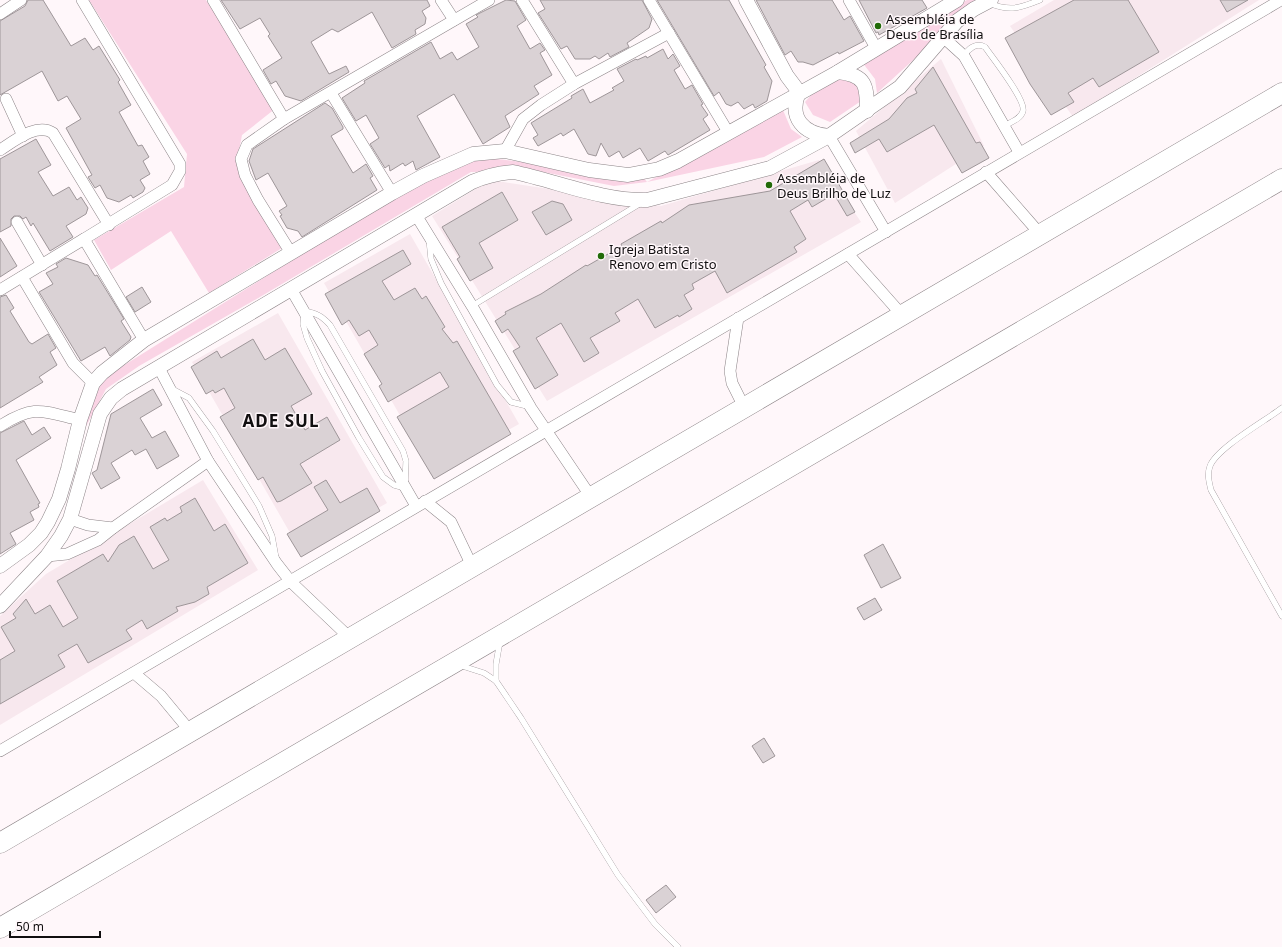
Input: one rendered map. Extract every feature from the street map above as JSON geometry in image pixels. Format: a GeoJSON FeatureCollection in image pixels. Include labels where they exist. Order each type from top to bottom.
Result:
{"type":"FeatureCollection","features":[{"type":"Feature","properties":{"kind":"highway"},"geometry":{"type":"LineString","coordinates":[[0,843],[350,637],[1282,94]]}},
{"type":"Feature","properties":{"kind":"highway"},"geometry":{"type":"LineString","coordinates":[[0,928],[1282,179]]}},
{"type":"Feature","properties":{"kind":"street"},"geometry":{"type":"LineString","coordinates":[[0,14],[21,0]]}},
{"type":"Feature","properties":{"kind":"street"},"geometry":{"type":"LineString","coordinates":[[0,290],[110,225],[172,185],[180,171],[180,164],[82,0]]}},
{"type":"Feature","properties":{"kind":"street"},"geometry":{"type":"LineString","coordinates":[[213,0],[284,119]]}},
{"type":"Feature","properties":{"kind":"street"},"geometry":{"type":"LineString","coordinates":[[441,0],[454,20]]}},
{"type":"Feature","properties":{"kind":"street"},"geometry":{"type":"LineString","coordinates":[[291,254],[258,200],[245,175],[241,159],[247,145],[284,119],[489,0]]}},
{"type":"Feature","properties":{"kind":"street"},"geometry":{"type":"LineString","coordinates":[[522,0],[574,84]]}},
{"type":"Feature","properties":{"kind":"street"},"geometry":{"type":"LineString","coordinates":[[649,0],[728,132]]}},
{"type":"Feature","properties":{"kind":"street"},"geometry":{"type":"LineString","coordinates":[[746,0],[786,76],[799,92]]}},
{"type":"Feature","properties":{"kind":"street"},"geometry":{"type":"LineString","coordinates":[[849,0],[876,48]]}},
{"type":"Feature","properties":{"kind":"street"},"geometry":{"type":"LineString","coordinates":[[0,751],[291,582],[546,430],[1281,0]]}},
{"type":"Feature","properties":{"kind":"street"},"geometry":{"type":"LineString","coordinates":[[0,606],[47,556],[61,536],[70,519],[100,414],[111,398],[159,368],[472,182],[498,173],[513,172],[611,196],[632,200],[647,200],[770,168],[829,136],[900,87],[957,21],[989,1]]}},
{"type":"Feature","properties":{"kind":"street"},"geometry":{"type":"LineString","coordinates":[[0,566],[29,545],[41,533],[48,522],[59,499],[80,420],[92,383],[102,373],[144,340],[392,193],[423,176],[473,154],[505,151],[589,170],[628,175],[659,169],[678,161],[799,92],[838,72],[949,2]]}},
{"type":"Feature","properties":{"kind":"street"},"geometry":{"type":"LineString","coordinates":[[505,151],[523,119],[574,84],[669,33]]}},
{"type":"Feature","properties":{"kind":"street"},"geometry":{"type":"LineString","coordinates":[[943,36],[964,56],[1019,152]]}},
{"type":"Feature","properties":{"kind":"street"},"geometry":{"type":"LineString","coordinates":[[838,72],[855,75],[863,82],[866,89],[867,111]]}},
{"type":"Feature","properties":{"kind":"street"},"geometry":{"type":"LineString","coordinates":[[799,92],[795,111],[799,121],[817,135],[829,136]]}},
{"type":"Feature","properties":{"kind":"street"},"geometry":{"type":"LineString","coordinates":[[331,93],[392,193]]}},
{"type":"Feature","properties":{"kind":"street"},"geometry":{"type":"LineString","coordinates":[[6,99],[23,136]]}},
{"type":"Feature","properties":{"kind":"street"},"geometry":{"type":"LineString","coordinates":[[0,150],[23,136],[40,129],[53,133],[110,225]]}},
{"type":"Feature","properties":{"kind":"street"},"geometry":{"type":"LineString","coordinates":[[829,136],[886,232]]}},
{"type":"Feature","properties":{"kind":"street"},"geometry":{"type":"LineString","coordinates":[[986,172],[1041,235]]}},
{"type":"Feature","properties":{"kind":"street"},"geometry":{"type":"LineString","coordinates":[[416,215],[472,306],[531,408],[591,497]]}},
{"type":"Feature","properties":{"kind":"street"},"geometry":{"type":"LineString","coordinates":[[17,222],[42,265]]}},
{"type":"Feature","properties":{"kind":"street"},"geometry":{"type":"LineString","coordinates":[[84,239],[144,340]]}},
{"type":"Feature","properties":{"kind":"street"},"geometry":{"type":"LineString","coordinates":[[848,254],[902,315]]}},
{"type":"Feature","properties":{"kind":"street"},"geometry":{"type":"LineString","coordinates":[[22,277],[73,364],[92,383]]}},
{"type":"Feature","properties":{"kind":"street"},"geometry":{"type":"LineString","coordinates":[[291,289],[405,488],[421,504],[443,515],[454,527],[472,566]]}},
{"type":"Feature","properties":{"kind":"street"},"geometry":{"type":"LineString","coordinates":[[738,318],[730,371],[732,383],[744,407]]}},
{"type":"Feature","properties":{"kind":"street"},"geometry":{"type":"LineString","coordinates":[[159,368],[171,388],[208,461],[277,564],[291,582],[350,637]]}},
{"type":"Feature","properties":{"kind":"street"},"geometry":{"type":"LineString","coordinates":[[0,426],[21,413],[34,410],[80,420]]}},
{"type":"Feature","properties":{"kind":"street"},"geometry":{"type":"LineString","coordinates":[[47,556],[67,554],[87,547],[208,461]]}},
{"type":"Feature","properties":{"kind":"street"},"geometry":{"type":"LineString","coordinates":[[70,519],[88,525],[113,528]]}},
{"type":"Feature","properties":{"kind":"street"},"geometry":{"type":"LineString","coordinates":[[134,673],[162,696],[190,731]]}},
{"type":"Feature","properties":{"kind":"lane"},"geometry":{"type":"LineString","coordinates":[[989,1],[1010,9],[1020,8],[1040,0]]}},
{"type":"Feature","properties":{"kind":"lane"},"geometry":{"type":"LineString","coordinates":[[964,56],[969,49],[975,46],[982,45],[985,47],[1018,96],[1024,107],[1023,111],[1017,119],[1004,126]]}},
{"type":"Feature","properties":{"kind":"lane"},"geometry":{"type":"LineString","coordinates":[[472,306],[647,200]]}},
{"type":"Feature","properties":{"kind":"lane"},"geometry":{"type":"LineString","coordinates":[[429,234],[429,250],[441,283],[494,380],[511,402],[531,408]]}},
{"type":"Feature","properties":{"kind":"lane"},"geometry":{"type":"LineString","coordinates":[[304,311],[315,313],[323,317],[330,325],[403,451],[406,461],[405,488],[394,485],[383,477],[355,432],[307,338],[303,324],[304,311]]}},
{"type":"Feature","properties":{"kind":"lane"},"geometry":{"type":"LineString","coordinates":[[171,388],[189,398],[202,413],[259,506],[272,536],[277,564]]}},
{"type":"Feature","properties":{"kind":"lane"},"geometry":{"type":"LineString","coordinates":[[1282,408],[1222,451],[1214,459],[1208,471],[1211,490],[1282,616]]}},
{"type":"Feature","properties":{"kind":"lane"},"geometry":{"type":"LineString","coordinates":[[496,681],[496,664],[500,636]]}},
{"type":"Feature","properties":{"kind":"lane"},"geometry":{"type":"LineString","coordinates":[[454,663],[484,673],[496,681],[521,718],[618,875],[654,924],[678,947]]}},
{"type":"Feature","properties":{"kind":"shaded area"},"geometry":{"type":"Polygon","coordinates":[[[89,0],[206,0],[276,108],[242,135],[237,161],[282,248],[209,293],[171,231],[111,270],[94,240],[184,187],[187,154],[89,0]]]}},
{"type":"Feature","properties":{"kind":"shaded area"},"geometry":{"type":"Polygon","coordinates":[[[967,0],[979,0],[877,93],[875,79],[862,62],[967,0]]]}},
{"type":"Feature","properties":{"kind":"shaded area"},"geometry":{"type":"Polygon","coordinates":[[[1054,0],[1259,0],[1073,117],[1010,26],[1054,0]]]}},
{"type":"Feature","properties":{"kind":"shaded area"},"geometry":{"type":"Polygon","coordinates":[[[941,59],[984,146],[895,203],[856,131],[941,59]]]}},
{"type":"Feature","properties":{"kind":"shaded area"},"geometry":{"type":"Polygon","coordinates":[[[842,75],[856,80],[864,99],[830,122],[813,115],[805,102],[821,84],[842,75]]]}},
{"type":"Feature","properties":{"kind":"shaded area"},"geometry":{"type":"Polygon","coordinates":[[[783,110],[791,129],[802,137],[764,157],[647,182],[783,110]]]}},
{"type":"Feature","properties":{"kind":"shaded area"},"geometry":{"type":"Polygon","coordinates":[[[473,156],[643,177],[647,182],[614,186],[538,171],[471,172],[260,297],[139,366],[106,389],[83,432],[102,379],[417,182],[473,156]]]}},
{"type":"Feature","properties":{"kind":"shaded area"},"geometry":{"type":"Polygon","coordinates":[[[819,160],[861,222],[547,401],[432,216],[490,180],[661,206],[819,160]]]}},
{"type":"Feature","properties":{"kind":"shaded area"},"geometry":{"type":"Polygon","coordinates":[[[410,234],[519,424],[433,473],[324,283],[410,234]]]}},
{"type":"Feature","properties":{"kind":"shaded area"},"geometry":{"type":"Polygon","coordinates":[[[278,313],[387,503],[301,552],[192,362],[278,313]]]}},
{"type":"Feature","properties":{"kind":"shaded area"},"geometry":{"type":"Polygon","coordinates":[[[203,480],[258,570],[0,725],[0,616],[46,574],[203,480]]]}},
{"type":"Feature","properties":{"kind":"building"},"geometry":{"type":"Polygon","coordinates":[[[28,0],[43,0],[71,46],[85,38],[93,50],[99,46],[120,80],[118,82],[131,105],[119,112],[138,146],[142,145],[149,157],[143,161],[150,174],[140,180],[145,188],[143,192],[133,198],[131,195],[119,202],[107,198],[100,185],[95,188],[88,177],[92,175],[66,128],[81,119],[67,96],[58,101],[42,71],[0,95],[0,21],[25,6],[28,0]]]}},
{"type":"Feature","properties":{"kind":"building"},"geometry":{"type":"Polygon","coordinates":[[[221,0],[427,0],[430,6],[422,11],[426,18],[425,24],[415,30],[416,34],[392,48],[372,12],[338,32],[332,29],[311,42],[329,74],[346,66],[349,72],[301,101],[285,96],[276,81],[271,84],[263,70],[282,58],[268,36],[270,34],[260,18],[240,29],[221,0]]]}},
{"type":"Feature","properties":{"kind":"building"},"geometry":{"type":"Polygon","coordinates":[[[506,0],[515,1],[526,20],[517,26],[530,49],[540,43],[545,50],[540,53],[552,75],[534,86],[539,94],[505,116],[510,127],[483,144],[454,94],[417,116],[440,157],[416,170],[413,161],[405,166],[403,163],[390,171],[389,165],[385,168],[370,144],[379,138],[366,115],[356,121],[342,98],[365,83],[364,81],[431,42],[440,59],[452,52],[457,60],[479,47],[466,24],[478,17],[476,15],[506,0]]]}},
{"type":"Feature","properties":{"kind":"building"},"geometry":{"type":"Polygon","coordinates":[[[540,0],[642,0],[652,19],[649,28],[627,43],[629,47],[610,57],[608,53],[599,59],[595,56],[590,59],[575,59],[567,46],[561,49],[538,13],[545,9],[540,0]]]}},
{"type":"Feature","properties":{"kind":"building"},"geometry":{"type":"Polygon","coordinates":[[[657,0],[729,0],[766,65],[764,67],[772,81],[767,101],[755,108],[753,104],[744,109],[738,102],[731,106],[726,104],[719,92],[714,96],[657,0]]]}},
{"type":"Feature","properties":{"kind":"building"},"geometry":{"type":"Polygon","coordinates":[[[756,0],[832,0],[844,20],[850,16],[864,41],[813,65],[798,62],[791,51],[785,55],[756,0]]]}},
{"type":"Feature","properties":{"kind":"building"},"geometry":{"type":"Polygon","coordinates":[[[859,0],[922,0],[927,8],[879,35],[878,32],[876,33],[859,0]]]}},
{"type":"Feature","properties":{"kind":"building"},"geometry":{"type":"Polygon","coordinates":[[[1074,0],[1128,0],[1159,52],[1099,87],[1093,78],[1068,93],[1074,102],[1051,115],[1030,84],[1005,38],[1074,0]]]}},
{"type":"Feature","properties":{"kind":"building"},"geometry":{"type":"Polygon","coordinates":[[[1220,0],[1248,0],[1227,12],[1220,0]]]}},
{"type":"Feature","properties":{"kind":"building"},"geometry":{"type":"Polygon","coordinates":[[[663,49],[668,59],[673,54],[680,66],[674,70],[685,89],[692,85],[703,104],[701,105],[708,115],[703,119],[710,130],[668,155],[665,151],[648,161],[640,148],[623,158],[619,151],[609,157],[601,143],[596,156],[588,154],[574,129],[563,136],[561,133],[538,146],[533,138],[538,135],[531,123],[572,98],[571,96],[583,89],[590,103],[614,90],[612,88],[624,81],[617,69],[636,59],[637,60],[646,56],[647,58],[663,49]]]}},
{"type":"Feature","properties":{"kind":"building"},"geometry":{"type":"Polygon","coordinates":[[[933,67],[976,143],[980,142],[989,158],[962,173],[934,125],[887,152],[879,139],[855,153],[850,143],[889,119],[907,98],[917,93],[915,89],[933,67]]]}},
{"type":"Feature","properties":{"kind":"building"},"geometry":{"type":"Polygon","coordinates":[[[325,103],[332,108],[343,127],[343,129],[331,136],[353,173],[366,164],[373,176],[370,178],[377,190],[302,237],[298,231],[287,228],[280,216],[282,215],[279,211],[287,206],[268,173],[256,180],[249,161],[253,149],[325,103]]]}},
{"type":"Feature","properties":{"kind":"building"},"geometry":{"type":"Polygon","coordinates":[[[36,139],[51,165],[38,172],[53,196],[69,187],[77,200],[81,197],[88,208],[86,214],[66,226],[73,237],[50,251],[33,223],[31,226],[26,217],[23,219],[20,216],[14,216],[11,219],[11,226],[0,232],[0,159],[36,139]]]}},
{"type":"Feature","properties":{"kind":"building"},"geometry":{"type":"Polygon","coordinates":[[[824,159],[855,212],[847,216],[834,194],[812,207],[808,200],[790,211],[806,239],[794,247],[797,252],[727,293],[715,271],[692,284],[694,289],[684,295],[692,309],[655,328],[638,299],[615,313],[620,321],[590,338],[599,353],[584,362],[561,323],[536,338],[558,375],[535,389],[513,351],[520,347],[508,329],[502,333],[495,321],[506,314],[505,312],[541,294],[586,265],[587,266],[622,246],[621,244],[661,221],[662,223],[689,205],[770,191],[824,159]]]}},
{"type":"Feature","properties":{"kind":"building"},"geometry":{"type":"Polygon","coordinates":[[[502,192],[518,220],[479,243],[493,268],[470,281],[457,259],[460,257],[442,227],[502,192]]]}},
{"type":"Feature","properties":{"kind":"building"},"geometry":{"type":"Polygon","coordinates":[[[552,201],[563,204],[572,220],[546,235],[532,212],[552,201]]]}},
{"type":"Feature","properties":{"kind":"building"},"geometry":{"type":"Polygon","coordinates":[[[0,238],[17,266],[0,277],[0,238]]]}},
{"type":"Feature","properties":{"kind":"building"},"geometry":{"type":"Polygon","coordinates":[[[403,250],[411,264],[382,281],[394,300],[415,288],[422,299],[426,296],[445,327],[442,329],[453,343],[457,341],[511,434],[434,479],[397,417],[449,387],[440,372],[388,402],[379,386],[382,384],[364,354],[378,345],[369,330],[359,336],[349,320],[342,325],[325,294],[403,250]]]}},
{"type":"Feature","properties":{"kind":"building"},"geometry":{"type":"Polygon","coordinates":[[[66,258],[88,265],[95,276],[97,275],[124,319],[121,321],[131,337],[130,340],[110,356],[105,347],[81,361],[39,292],[53,284],[46,273],[58,267],[56,264],[66,258]]]}},
{"type":"Feature","properties":{"kind":"building"},"geometry":{"type":"Polygon","coordinates":[[[142,287],[151,302],[135,312],[126,297],[142,287]]]}},
{"type":"Feature","properties":{"kind":"building"},"geometry":{"type":"Polygon","coordinates":[[[6,295],[14,308],[10,311],[29,342],[32,344],[48,334],[56,348],[50,352],[57,365],[39,377],[43,382],[0,408],[0,297],[6,295]]]}},
{"type":"Feature","properties":{"kind":"building"},"geometry":{"type":"Polygon","coordinates":[[[253,339],[265,360],[285,348],[312,394],[291,406],[305,430],[327,417],[340,440],[300,464],[312,483],[277,502],[263,477],[258,480],[220,417],[235,408],[224,388],[215,393],[213,390],[206,394],[191,367],[217,351],[221,358],[253,339]]]}},
{"type":"Feature","properties":{"kind":"building"},"geometry":{"type":"Polygon","coordinates":[[[153,389],[162,405],[140,418],[152,438],[165,431],[179,456],[157,469],[146,449],[135,455],[132,450],[111,463],[120,478],[101,489],[92,473],[97,470],[111,414],[153,389]]]}},
{"type":"Feature","properties":{"kind":"building"},"geometry":{"type":"Polygon","coordinates":[[[24,421],[32,435],[44,427],[51,438],[16,460],[40,503],[38,504],[39,507],[30,512],[34,520],[10,533],[16,544],[0,554],[0,433],[24,421]]]}},
{"type":"Feature","properties":{"kind":"building"},"geometry":{"type":"Polygon","coordinates":[[[326,480],[340,503],[367,488],[380,511],[301,557],[287,534],[328,510],[314,487],[326,480]]]}},
{"type":"Feature","properties":{"kind":"building"},"geometry":{"type":"Polygon","coordinates":[[[195,498],[214,531],[225,524],[248,563],[207,587],[209,594],[195,602],[176,607],[178,611],[147,629],[142,620],[126,630],[132,639],[88,663],[77,644],[58,655],[65,667],[0,704],[0,660],[15,651],[1,627],[16,618],[13,614],[26,599],[35,614],[50,605],[63,627],[78,618],[57,581],[103,554],[108,562],[119,545],[134,536],[153,569],[169,560],[150,527],[165,518],[167,521],[182,512],[180,507],[195,498]]]}},
{"type":"Feature","properties":{"kind":"building"},"geometry":{"type":"Polygon","coordinates":[[[883,544],[901,578],[881,588],[864,555],[883,544]]]}},
{"type":"Feature","properties":{"kind":"building"},"geometry":{"type":"Polygon","coordinates":[[[875,598],[882,610],[864,620],[857,608],[875,598]]]}},
{"type":"Feature","properties":{"kind":"building"},"geometry":{"type":"Polygon","coordinates":[[[764,738],[775,756],[763,763],[752,746],[764,738]]]}},
{"type":"Feature","properties":{"kind":"building"},"geometry":{"type":"Polygon","coordinates":[[[666,885],[676,897],[656,913],[646,900],[666,885]]]}},
{"type":"Feature","properties":{"kind":"place","name":"Assembléia de Deus de Brasília"},"geometry":{"type":"Point","coordinates":[878,26]}},
{"type":"Feature","properties":{"kind":"place","name":"Assembléia de Deus Brilho de Luz"},"geometry":{"type":"Point","coordinates":[769,185]}},
{"type":"Feature","properties":{"kind":"place","name":"Igreja Batista Renovo em Cristo"},"geometry":{"type":"Point","coordinates":[601,256]}},
{"type":"Feature","properties":{"kind":"district","name":"ADE SUL"},"geometry":{"type":"Point","coordinates":[281,421]}}]}
